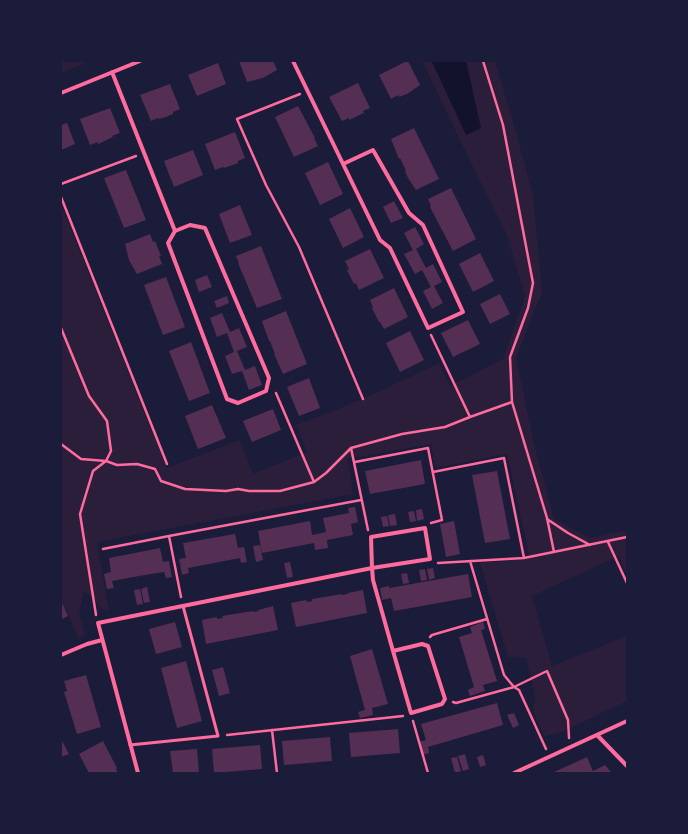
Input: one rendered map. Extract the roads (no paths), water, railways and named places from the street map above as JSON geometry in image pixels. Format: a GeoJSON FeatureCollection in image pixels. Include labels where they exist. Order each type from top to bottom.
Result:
{"type":"FeatureCollection","features":[{"type":"Feature","properties":{"kind":"street"},"geometry":{"type":"LineString","coordinates":[[61,93],[140,61]]}},
{"type":"Feature","properties":{"kind":"street"},"geometry":{"type":"LineString","coordinates":[[293,61],[308,91],[343,164],[380,240],[390,248],[428,328],[463,312],[423,225],[409,213],[373,150],[343,164]]}},
{"type":"Feature","properties":{"kind":"street"},"geometry":{"type":"LineString","coordinates":[[112,72],[175,231]]}},
{"type":"Feature","properties":{"kind":"street"},"geometry":{"type":"LineString","coordinates":[[190,225],[204,228],[269,378],[266,391],[238,403],[228,399],[168,243],[175,231],[190,225]]}},
{"type":"Feature","properties":{"kind":"street"},"geometry":{"type":"LineString","coordinates":[[138,773],[98,623],[372,568],[430,559],[425,528],[371,538],[372,568],[372,580],[411,713],[442,704],[445,699],[428,646],[422,644],[393,651]]}},
{"type":"Feature","properties":{"kind":"street"},"geometry":{"type":"LineString","coordinates":[[61,656],[87,644],[102,640]]}},
{"type":"Feature","properties":{"kind":"street"},"geometry":{"type":"LineString","coordinates":[[514,773],[627,721]]}},
{"type":"Feature","properties":{"kind":"street"},"geometry":{"type":"LineString","coordinates":[[597,735],[627,766]]}},
{"type":"Feature","properties":{"kind":"lane"},"geometry":{"type":"LineString","coordinates":[[130,745],[218,736],[183,606]]}}]}
